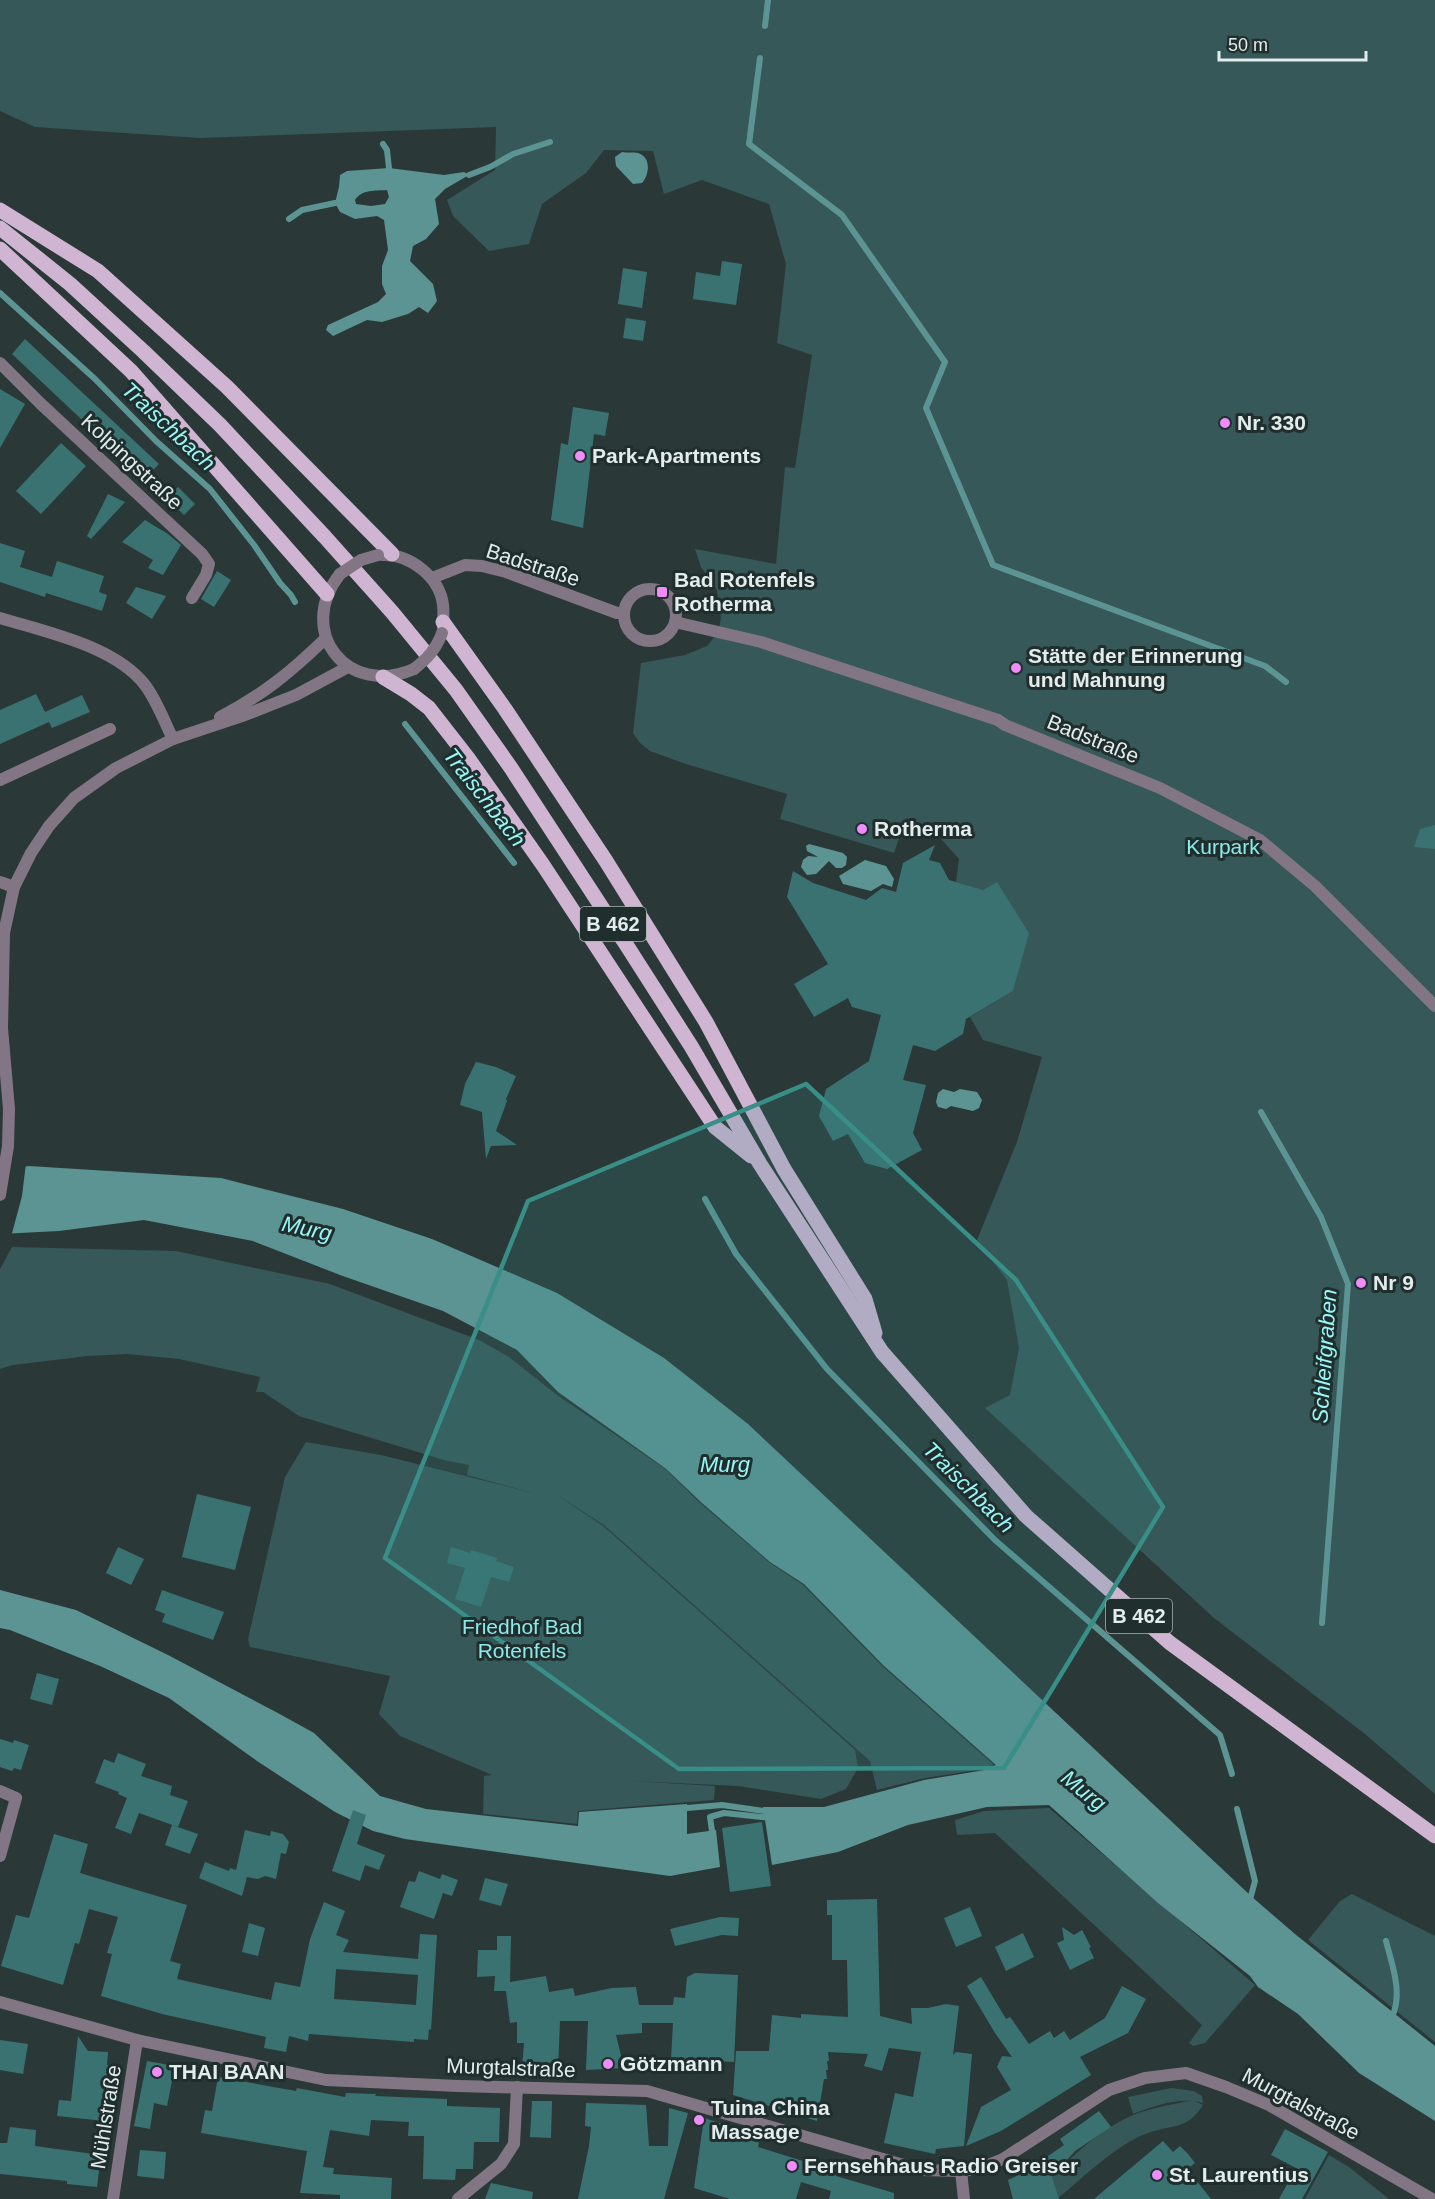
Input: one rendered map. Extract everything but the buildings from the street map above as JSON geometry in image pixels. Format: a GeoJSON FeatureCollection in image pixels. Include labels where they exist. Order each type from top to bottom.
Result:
{"type":"FeatureCollection","features":[{"type":"Feature","properties":{"kind":"main road"},"geometry":{"type":"LineString","coordinates":[[0,210],[98,272],[226,387],[385,555]]}},
{"type":"Feature","properties":{"kind":"main road","name":"B 462"},"geometry":{"type":"LineString","coordinates":[[0,228],[70,284],[220,425],[325,537],[435,664],[511,768],[574,862],[691,1046],[760,1164],[882,1352],[1026,1516],[1161,1635],[1435,1836]]}},
{"type":"Feature","properties":{"kind":"main road"},"geometry":{"type":"LineString","coordinates":[[0,249],[131,371],[327,594]]}},
{"type":"Feature","properties":{"kind":"main road"},"geometry":{"type":"LineString","coordinates":[[443,627],[505,709],[606,861],[706,1022],[784,1169],[865,1299],[882,1352]]}},
{"type":"Feature","properties":{"kind":"main road"},"geometry":{"type":"LineString","coordinates":[[383,677],[429,708],[468,758],[543,865],[678,1073],[716,1127],[760,1164]]}},
{"type":"Feature","properties":{"kind":"street","name":"Kolpingstraße"},"geometry":{"type":"LineString","coordinates":[[0,363],[202,554],[209,564],[206,575],[192,598]]}},
{"type":"Feature","properties":{"kind":"street"},"geometry":{"type":"LineString","coordinates":[[385,555],[411,562],[432,578],[441,597],[443,627],[432,653],[414,669],[399,675],[383,677],[365,675],[338,658],[327,638],[323,621],[327,594],[340,573],[361,560],[385,555]]}},
{"type":"Feature","properties":{"kind":"street","name":"Badstraße"},"geometry":{"type":"LineString","coordinates":[[432,578],[465,565],[482,566],[506,572],[617,613],[623,613]]}},
{"type":"Feature","properties":{"kind":"street"},"geometry":{"type":"LineString","coordinates":[[653,589],[669,597],[676,614],[675,622],[671,630],[659,640],[643,640],[630,633],[623,613],[630,598],[636,593],[653,589]]}},
{"type":"Feature","properties":{"kind":"street"},"geometry":{"type":"LineString","coordinates":[[0,618],[100,650],[125,664],[145,686],[173,739]]}},
{"type":"Feature","properties":{"kind":"street","name":"Badstraße"},"geometry":{"type":"LineString","coordinates":[[675,622],[761,642],[998,720],[1005,725],[1160,788],[1260,840],[1315,886],[1435,1006]]}},
{"type":"Feature","properties":{"kind":"street"},"geometry":{"type":"LineString","coordinates":[[0,1195],[8,1146],[9,1108],[2,1028],[3,943],[14,887],[31,853],[49,826],[75,798],[116,768],[240,707],[284,677],[327,638]]}},
{"type":"Feature","properties":{"kind":"street"},"geometry":{"type":"LineString","coordinates":[[193,731],[245,716],[296,695],[348,666]]}},
{"type":"Feature","properties":{"kind":"street"},"geometry":{"type":"LineString","coordinates":[[0,780],[110,729]]}},
{"type":"Feature","properties":{"kind":"street"},"geometry":{"type":"LineString","coordinates":[[0,882],[14,887]]}},
{"type":"Feature","properties":{"kind":"street"},"geometry":{"type":"LineString","coordinates":[[0,1791],[16,1798],[0,1856]]}},
{"type":"Feature","properties":{"kind":"street","name":"Murgtalstraße"},"geometry":{"type":"LineString","coordinates":[[0,2002],[137,2040],[326,2080],[647,2091],[921,2170],[978,2169],[1003,2159],[1109,2090],[1144,2078],[1186,2073],[1269,2105],[1432,2199]]}},
{"type":"Feature","properties":{"kind":"street","name":"Mühlstraße"},"geometry":{"type":"LineString","coordinates":[[113,2199],[137,2040]]}},
{"type":"Feature","properties":{"kind":"street"},"geometry":{"type":"LineString","coordinates":[[458,2199],[501,2164],[514,2144],[517,2087]]}},
{"type":"Feature","properties":{"kind":"street"},"geometry":{"type":"LineString","coordinates":[[961,2171],[964,2199]]}},
{"type":"Feature","properties":{"kind":"highlighted area"},"geometry":{"type":"Polygon","coordinates":[[[806,1084],[1016,1280],[1163,1507],[1004,1768],[679,1769],[385,1558],[528,1201],[806,1084]]]}},
{"type":"Feature","properties":{"kind":"green space","name":"Kurpark"},"geometry":{"type":"Polygon","coordinates":[[[0,0],[1435,0],[1435,1794],[1365,1734],[1214,1618],[985,1408],[1010,1395],[1019,1348],[1007,1280],[977,1240],[1017,1142],[1042,1057],[983,1040],[970,1017],[1013,991],[1028,933],[996,883],[978,893],[975,888],[956,882],[959,859],[933,830],[906,818],[894,853],[780,819],[787,794],[650,751],[633,733],[641,663],[685,655],[707,646],[718,633],[721,618],[717,590],[701,567],[695,549],[776,564],[785,467],[795,468],[812,355],[777,343],[786,264],[769,204],[702,180],[664,194],[653,151],[604,150],[586,173],[542,204],[529,244],[489,251],[453,216],[447,200],[495,170],[496,127],[200,138],[35,127],[0,111],[0,0]]]}},
{"type":"Feature","properties":{"kind":"green space","name":"Friedhof Bad Rotenfels"},"geometry":{"type":"Polygon","coordinates":[[[12,1247],[176,1251],[330,1284],[479,1340],[509,1357],[557,1395],[664,1468],[700,1503],[770,1563],[803,1585],[882,1666],[994,1765],[984,1769],[925,1778],[877,1790],[870,1761],[604,1525],[554,1493],[603,1526],[855,1750],[858,1768],[846,1789],[821,1799],[738,1786],[632,1781],[715,1786],[714,1800],[578,1811],[577,1824],[483,1814],[484,1776],[492,1775],[400,1736],[379,1714],[390,1676],[250,1647],[248,1639],[285,1477],[306,1442],[381,1455],[537,1494],[467,1475],[469,1465],[444,1460],[299,1416],[263,1392],[256,1392],[260,1377],[179,1359],[127,1354],[88,1356],[13,1365],[0,1369],[0,1269],[12,1247]]]}},
{"type":"Feature","properties":{"kind":"green space"},"geometry":{"type":"Polygon","coordinates":[[[1049,1808],[1255,1985],[1205,2043],[1193,2046],[1189,2043],[1202,2025],[995,1833],[957,1835],[955,1820],[984,1811],[1049,1808]]]}},
{"type":"Feature","properties":{"kind":"green space"},"geometry":{"type":"Polygon","coordinates":[[[1352,1894],[1435,1936],[1435,2042],[1308,1940],[1340,1901],[1352,1894]]]}},
{"type":"Feature","properties":{"kind":"green space"},"geometry":{"type":"Polygon","coordinates":[[[1171,2088],[1194,2091],[1202,2096],[1203,2103],[1177,2101],[1133,2114],[1128,2097],[1171,2088]]]}},
{"type":"Feature","properties":{"kind":"green space"},"geometry":{"type":"Polygon","coordinates":[[[1193,2100],[1203,2105],[1191,2119],[1136,2138],[1101,2162],[1058,2198],[1052,2177],[1081,2149],[1103,2132],[1138,2113],[1193,2100]]]}},
{"type":"Feature","properties":{"kind":"green space"},"geometry":{"type":"Polygon","coordinates":[[[1329,2155],[1349,2167],[1389,2199],[1305,2199],[1329,2155]]]}},
{"type":"Feature","properties":{"kind":"water"},"geometry":{"type":"Polygon","coordinates":[[[622,152],[638,153],[646,158],[648,171],[642,183],[633,184],[616,166],[615,157],[622,152]]]}},
{"type":"Feature","properties":{"kind":"water"},"geometry":{"type":"Polygon","coordinates":[[[389,168],[444,175],[464,172],[469,175],[445,189],[435,199],[439,224],[426,239],[413,246],[410,261],[433,284],[437,301],[428,313],[419,307],[408,314],[382,322],[367,320],[333,336],[326,330],[328,325],[378,302],[386,294],[382,284],[382,266],[388,250],[384,220],[377,216],[355,219],[340,212],[335,203],[340,175],[347,171],[389,168]],[[387,190],[373,191],[361,194],[355,200],[356,204],[371,206],[385,204],[389,197],[387,190]]]}},
{"type":"Feature","properties":{"kind":"water"},"geometry":{"type":"Polygon","coordinates":[[[809,844],[843,853],[847,857],[846,865],[836,868],[829,861],[816,874],[807,875],[801,867],[803,860],[808,856],[818,857],[807,851],[806,846],[809,844]]]}},
{"type":"Feature","properties":{"kind":"water"},"geometry":{"type":"Polygon","coordinates":[[[865,860],[886,866],[894,879],[892,887],[883,884],[871,891],[843,884],[839,876],[865,860]]]}},
{"type":"Feature","properties":{"kind":"water"},"geometry":{"type":"Polygon","coordinates":[[[943,1089],[954,1092],[960,1089],[977,1092],[982,1100],[979,1108],[973,1111],[951,1106],[946,1109],[938,1107],[936,1102],[938,1093],[943,1089]]]}},
{"type":"Feature","properties":{"kind":"water","name":"Murg"},"geometry":{"type":"Polygon","coordinates":[[[29,1166],[221,1178],[343,1209],[432,1239],[557,1293],[664,1358],[748,1424],[1251,1896],[1435,2046],[1435,2121],[1359,2073],[1298,2014],[1258,1987],[1250,1976],[1158,1903],[1049,1805],[987,1807],[908,1825],[838,1852],[772,1865],[763,1807],[824,1807],[924,1780],[985,1770],[996,1765],[883,1665],[804,1584],[770,1562],[665,1468],[558,1392],[517,1350],[443,1311],[340,1275],[253,1241],[144,1220],[59,1231],[0,1234],[0,1169],[29,1166]]]}},
{"type":"Feature","properties":{"kind":"water"},"geometry":{"type":"Polygon","coordinates":[[[0,1590],[76,1610],[276,1712],[314,1733],[380,1796],[426,1809],[578,1826],[579,1812],[687,1804],[687,1834],[716,1830],[720,1867],[670,1876],[405,1839],[373,1831],[335,1812],[257,1761],[169,1698],[100,1666],[0,1628],[0,1590]]]}},
{"type":"Feature","properties":{"kind":"pier"},"geometry":{"type":"Polygon","coordinates":[[[26,1163],[22,1196],[11,1237],[0,1237],[0,1166],[26,1163]]]}},
{"type":"Feature","properties":{"kind":"waterway"},"geometry":{"type":"LineString","coordinates":[[765,26],[768,0]]}},
{"type":"Feature","properties":{"kind":"waterway"},"geometry":{"type":"LineString","coordinates":[[760,58],[749,144],[842,215],[945,362],[926,408],[993,565],[1265,666],[1286,682]]}},
{"type":"Feature","properties":{"kind":"waterway"},"geometry":{"type":"LineString","coordinates":[[469,175],[490,167],[513,154],[550,142]]}},
{"type":"Feature","properties":{"kind":"waterway"},"geometry":{"type":"LineString","coordinates":[[383,144],[387,150],[389,168]]}},
{"type":"Feature","properties":{"kind":"waterway"},"geometry":{"type":"LineString","coordinates":[[289,219],[302,210],[335,203]]}},
{"type":"Feature","properties":{"kind":"waterway","name":"Traischbach"},"geometry":{"type":"LineString","coordinates":[[0,293],[95,379],[156,441],[210,489],[295,602]]}},
{"type":"Feature","properties":{"kind":"waterway","name":"Traischbach"},"geometry":{"type":"LineString","coordinates":[[405,724],[514,863]]}},
{"type":"Feature","properties":{"kind":"waterway","name":"Schleifgraben"},"geometry":{"type":"LineString","coordinates":[[1261,1112],[1321,1217],[1348,1284],[1322,1623]]}},
{"type":"Feature","properties":{"kind":"waterway","name":"Traischbach"},"geometry":{"type":"LineString","coordinates":[[705,1199],[736,1254],[827,1369],[995,1540],[1220,1735],[1232,1774]]}},
{"type":"Feature","properties":{"kind":"waterway"},"geometry":{"type":"LineString","coordinates":[[687,1808],[722,1805],[771,1812]]}},
{"type":"Feature","properties":{"kind":"waterway","name":"Traischbach"},"geometry":{"type":"LineString","coordinates":[[1237,1809],[1255,1881],[1248,1901]]}},
{"type":"Feature","properties":{"kind":"waterway"},"geometry":{"type":"LineString","coordinates":[[713,1838],[710,1817],[724,1813],[772,1818]]}},
{"type":"Feature","properties":{"kind":"waterway"},"geometry":{"type":"LineString","coordinates":[[1386,1941],[1397,1990],[1395,2010],[1391,2019]]}},
{"type":"Feature","properties":{"kind":"place","name":"Nr. 330"},"geometry":{"type":"Point","coordinates":[1225,423]}},
{"type":"Feature","properties":{"kind":"place","name":"Park-Apartments"},"geometry":{"type":"Point","coordinates":[580,456]}},
{"type":"Feature","properties":{"kind":"place","name":"Bad Rotenfels Rotherma"},"geometry":{"type":"Point","coordinates":[662,592]}},
{"type":"Feature","properties":{"kind":"place","name":"Stätte der Erinnerung und Mahnung"},"geometry":{"type":"Point","coordinates":[1016,668]}},
{"type":"Feature","properties":{"kind":"place","name":"Rotherma"},"geometry":{"type":"Point","coordinates":[862,829]}},
{"type":"Feature","properties":{"kind":"place","name":"Nr 9"},"geometry":{"type":"Point","coordinates":[1361,1283]}},
{"type":"Feature","properties":{"kind":"place","name":"Götzmann"},"geometry":{"type":"Point","coordinates":[608,2064]}},
{"type":"Feature","properties":{"kind":"place","name":"THAI BAAN"},"geometry":{"type":"Point","coordinates":[157,2072]}},
{"type":"Feature","properties":{"kind":"place","name":"Tuina China Massage"},"geometry":{"type":"Point","coordinates":[699,2120]}},
{"type":"Feature","properties":{"kind":"place","name":"Fernsehhaus Radio Greiser"},"geometry":{"type":"Point","coordinates":[792,2166]}},
{"type":"Feature","properties":{"kind":"place","name":"St. Laurentius"},"geometry":{"type":"Point","coordinates":[1157,2175]}}]}
